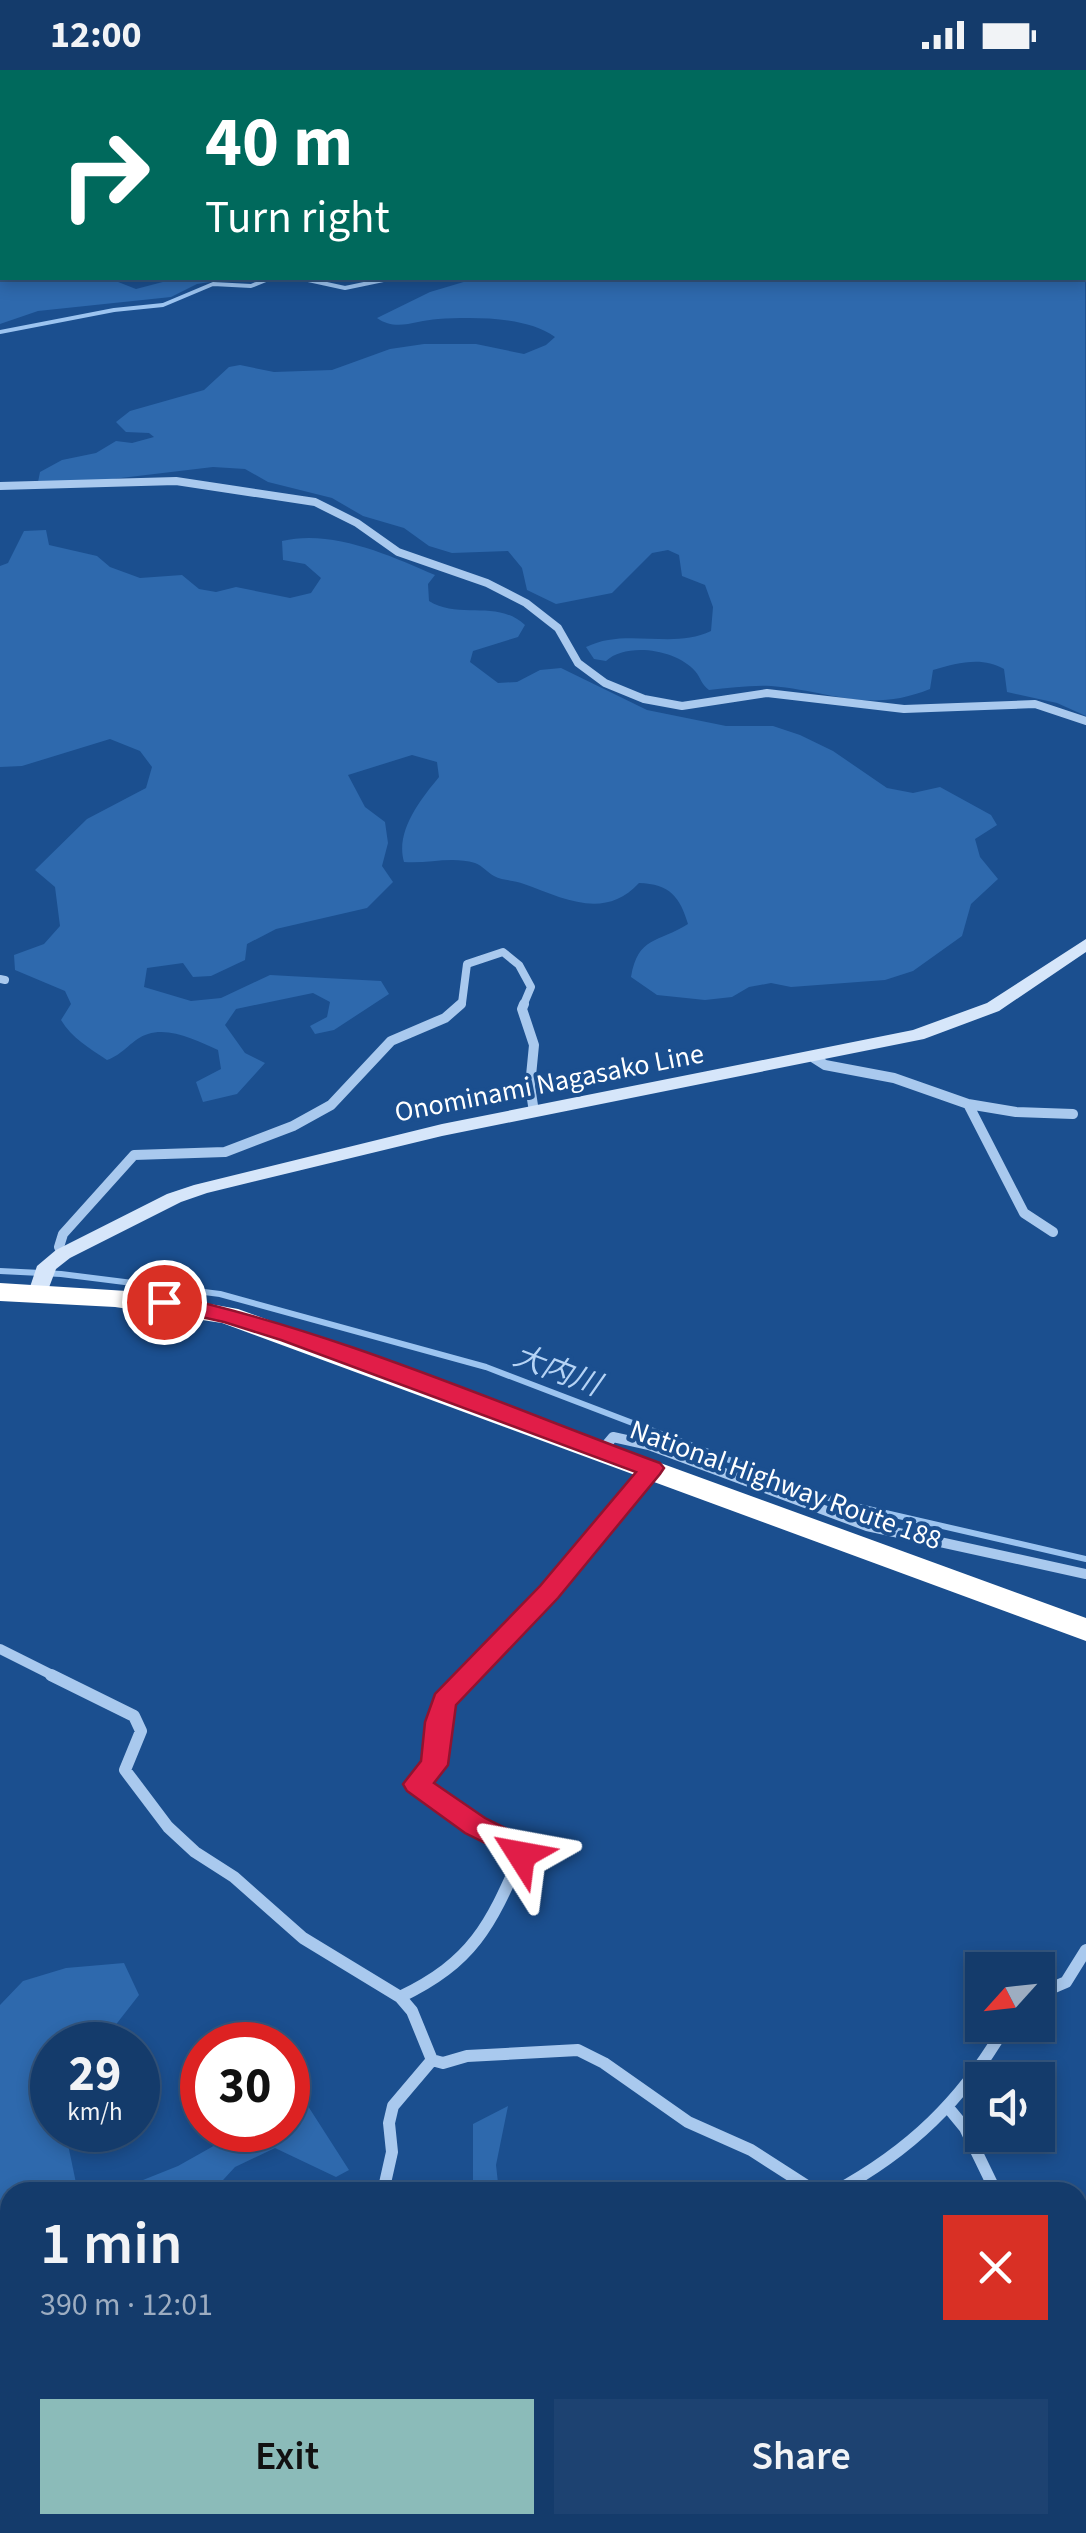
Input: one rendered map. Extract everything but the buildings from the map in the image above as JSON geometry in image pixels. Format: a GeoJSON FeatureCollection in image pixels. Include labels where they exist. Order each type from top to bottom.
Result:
{"type":"FeatureCollection","features":[{"type":"Feature","properties":{"kind":"highway","name":"National Highway Route 188"},"geometry":{"type":"LineString","coordinates":[[0,1292],[47,1274],[228,1315],[1086,1630]]}},
{"type":"Feature","properties":{"kind":"main road","name":"Onominami Nagasako Line"},"geometry":{"type":"LineString","coordinates":[[47,1274],[174,1198],[201,1189],[377,1145],[918,1035],[993,1008],[1086,944]]}},
{"type":"Feature","properties":{"kind":"street"},"geometry":{"type":"LineString","coordinates":[[0,486],[176,482],[316,502],[398,552],[487,583],[526,603],[558,628],[569,652],[588,672],[605,683],[665,704],[698,705],[767,692],[904,709],[1035,704],[1086,721]]}},
{"type":"Feature","properties":{"kind":"street"},"geometry":{"type":"LineString","coordinates":[[47,1274],[63,1234],[134,1156],[147,1152],[225,1152],[262,1140],[331,1105],[386,1045],[453,1012],[466,995],[467,964],[503,952],[519,964],[531,988],[522,1009],[534,1044],[530,1086],[534,1112]]}},
{"type":"Feature","properties":{"kind":"street"},"geometry":{"type":"LineString","coordinates":[[814,1058],[825,1065],[894,1078],[968,1104],[1016,1112],[1073,1114]]}},
{"type":"Feature","properties":{"kind":"street"},"geometry":{"type":"LineString","coordinates":[[968,1104],[1024,1213],[1053,1232]]}},
{"type":"Feature","properties":{"kind":"street"},"geometry":{"type":"LineString","coordinates":[[602,1450],[613,1437],[650,1444],[867,1526],[1086,1574]]}},
{"type":"Feature","properties":{"kind":"street"},"geometry":{"type":"LineString","coordinates":[[400,1997],[436,1982],[463,1962],[485,1935],[521,1855],[519,1847],[475,1826],[416,1784],[434,1765],[444,1701],[549,1592],[652,1468]]}},
{"type":"Feature","properties":{"kind":"street"},"geometry":{"type":"LineString","coordinates":[[0,1650],[134,1716],[142,1731],[125,1770],[168,1827],[195,1852],[234,1877],[302,1938],[400,1997],[412,2011],[432,2060]]}},
{"type":"Feature","properties":{"kind":"street"},"geometry":{"type":"LineString","coordinates":[[1055,1987],[1066,1982],[1080,1966],[1086,1950]]}},
{"type":"Feature","properties":{"kind":"street"},"geometry":{"type":"LineString","coordinates":[[849,2182],[916,2140],[951,2111],[982,2071],[997,2042]]}},
{"type":"Feature","properties":{"kind":"street"},"geometry":{"type":"LineString","coordinates":[[432,2060],[443,2063],[467,2056],[578,2050],[604,2063],[688,2122],[751,2150],[800,2182]]}},
{"type":"Feature","properties":{"kind":"street"},"geometry":{"type":"LineString","coordinates":[[386,2182],[392,2152],[393,2106],[432,2060]]}},
{"type":"Feature","properties":{"kind":"street"},"geometry":{"type":"LineString","coordinates":[[951,2111],[965,2128],[991,2182]]}},
{"type":"Feature","properties":{"kind":"shaded area"},"geometry":{"type":"Polygon","coordinates":[[[0,280],[113,280],[136,289],[170,280],[224,280],[197,284],[171,297],[38,311],[0,324],[0,280]]]}},
{"type":"Feature","properties":{"kind":"shaded area"},"geometry":{"type":"Polygon","coordinates":[[[470,280],[1085,280],[1086,716],[1057,703],[1007,692],[1004,669],[987,663],[960,663],[933,670],[930,689],[888,700],[869,700],[771,686],[709,690],[687,663],[651,651],[626,651],[606,661],[594,659],[586,647],[601,641],[681,639],[711,631],[713,607],[705,585],[682,576],[679,555],[668,550],[652,553],[612,593],[556,604],[527,590],[522,568],[508,551],[452,553],[429,546],[404,528],[363,516],[332,498],[268,482],[245,469],[213,467],[79,483],[38,482],[40,472],[62,460],[96,453],[116,441],[132,443],[154,437],[149,433],[126,432],[116,422],[130,411],[204,390],[229,367],[240,365],[274,372],[332,370],[390,349],[424,344],[476,344],[524,354],[555,337],[529,325],[499,319],[438,319],[399,325],[377,318],[430,292],[470,280]]]}},
{"type":"Feature","properties":{"kind":"shaded area"},"geometry":{"type":"Polygon","coordinates":[[[46,530],[49,545],[97,556],[110,567],[140,578],[182,575],[199,589],[216,592],[236,587],[290,598],[311,593],[321,578],[305,564],[283,560],[282,541],[321,538],[380,552],[435,575],[428,584],[429,601],[453,609],[503,613],[525,625],[518,637],[473,651],[470,662],[498,683],[517,682],[540,670],[561,668],[647,710],[726,726],[773,726],[800,735],[833,751],[887,788],[913,793],[940,787],[991,815],[997,825],[975,839],[980,857],[998,879],[971,904],[962,936],[913,971],[885,980],[791,987],[771,983],[749,987],[732,997],[705,1000],[657,995],[631,977],[644,947],[688,924],[672,894],[659,886],[639,883],[612,901],[584,903],[498,878],[475,863],[404,862],[406,827],[439,777],[437,762],[412,755],[348,775],[365,807],[385,822],[388,843],[382,866],[393,882],[367,908],[276,929],[247,944],[245,960],[211,976],[193,977],[183,963],[147,968],[144,987],[191,1001],[221,998],[270,975],[381,981],[389,994],[334,1030],[315,1034],[310,1026],[327,1017],[330,1002],[313,993],[236,1009],[225,1025],[245,1053],[265,1063],[237,1094],[203,1102],[196,1082],[221,1069],[218,1050],[184,1036],[157,1032],[143,1036],[107,1060],[61,1020],[71,1004],[65,991],[15,970],[14,955],[44,944],[60,926],[55,887],[35,870],[87,819],[146,788],[152,767],[140,751],[110,739],[22,766],[0,767],[0,566],[8,563],[24,531],[46,530]]]}},
{"type":"Feature","properties":{"kind":"shaded area"},"geometry":{"type":"Polygon","coordinates":[[[124,1963],[139,1995],[118,2022],[30,2022],[30,2152],[70,2152],[76,2182],[0,2182],[0,2005],[23,1981],[66,1968],[124,1963]]]}},
{"type":"Feature","properties":{"kind":"shaded area"},"geometry":{"type":"Polygon","coordinates":[[[508,2106],[496,2165],[498,2182],[473,2182],[473,2124],[508,2106]]]}},
{"type":"Feature","properties":{"kind":"shaded area"},"geometry":{"type":"Polygon","coordinates":[[[310,2109],[349,2170],[336,2177],[283,2152],[310,2152],[310,2109]]]}},
{"type":"Feature","properties":{"kind":"shaded area"},"geometry":{"type":"Polygon","coordinates":[[[203,2152],[267,2152],[235,2167],[221,2182],[138,2182],[203,2152]]]}},
{"type":"Feature","properties":{"kind":"waterway","name":"大内川"},"geometry":{"type":"LineString","coordinates":[[0,332],[114,310],[163,305],[213,284],[251,286],[266,280]]}},
{"type":"Feature","properties":{"kind":"waterway","name":"大内川"},"geometry":{"type":"LineString","coordinates":[[308,280],[345,288],[383,280]]}},
{"type":"Feature","properties":{"kind":"waterway","name":"大内川"},"geometry":{"type":"LineString","coordinates":[[0,1271],[61,1274],[220,1294],[486,1367],[842,1503],[1086,1559]]}},
{"type":"Feature","properties":{"kind":"route"},"geometry":{"type":"LineString","coordinates":[[164,1302],[228,1315],[289,1335],[652,1468],[549,1592],[444,1701],[434,1765],[416,1784],[475,1826],[519,1847],[521,1855]]}}]}
